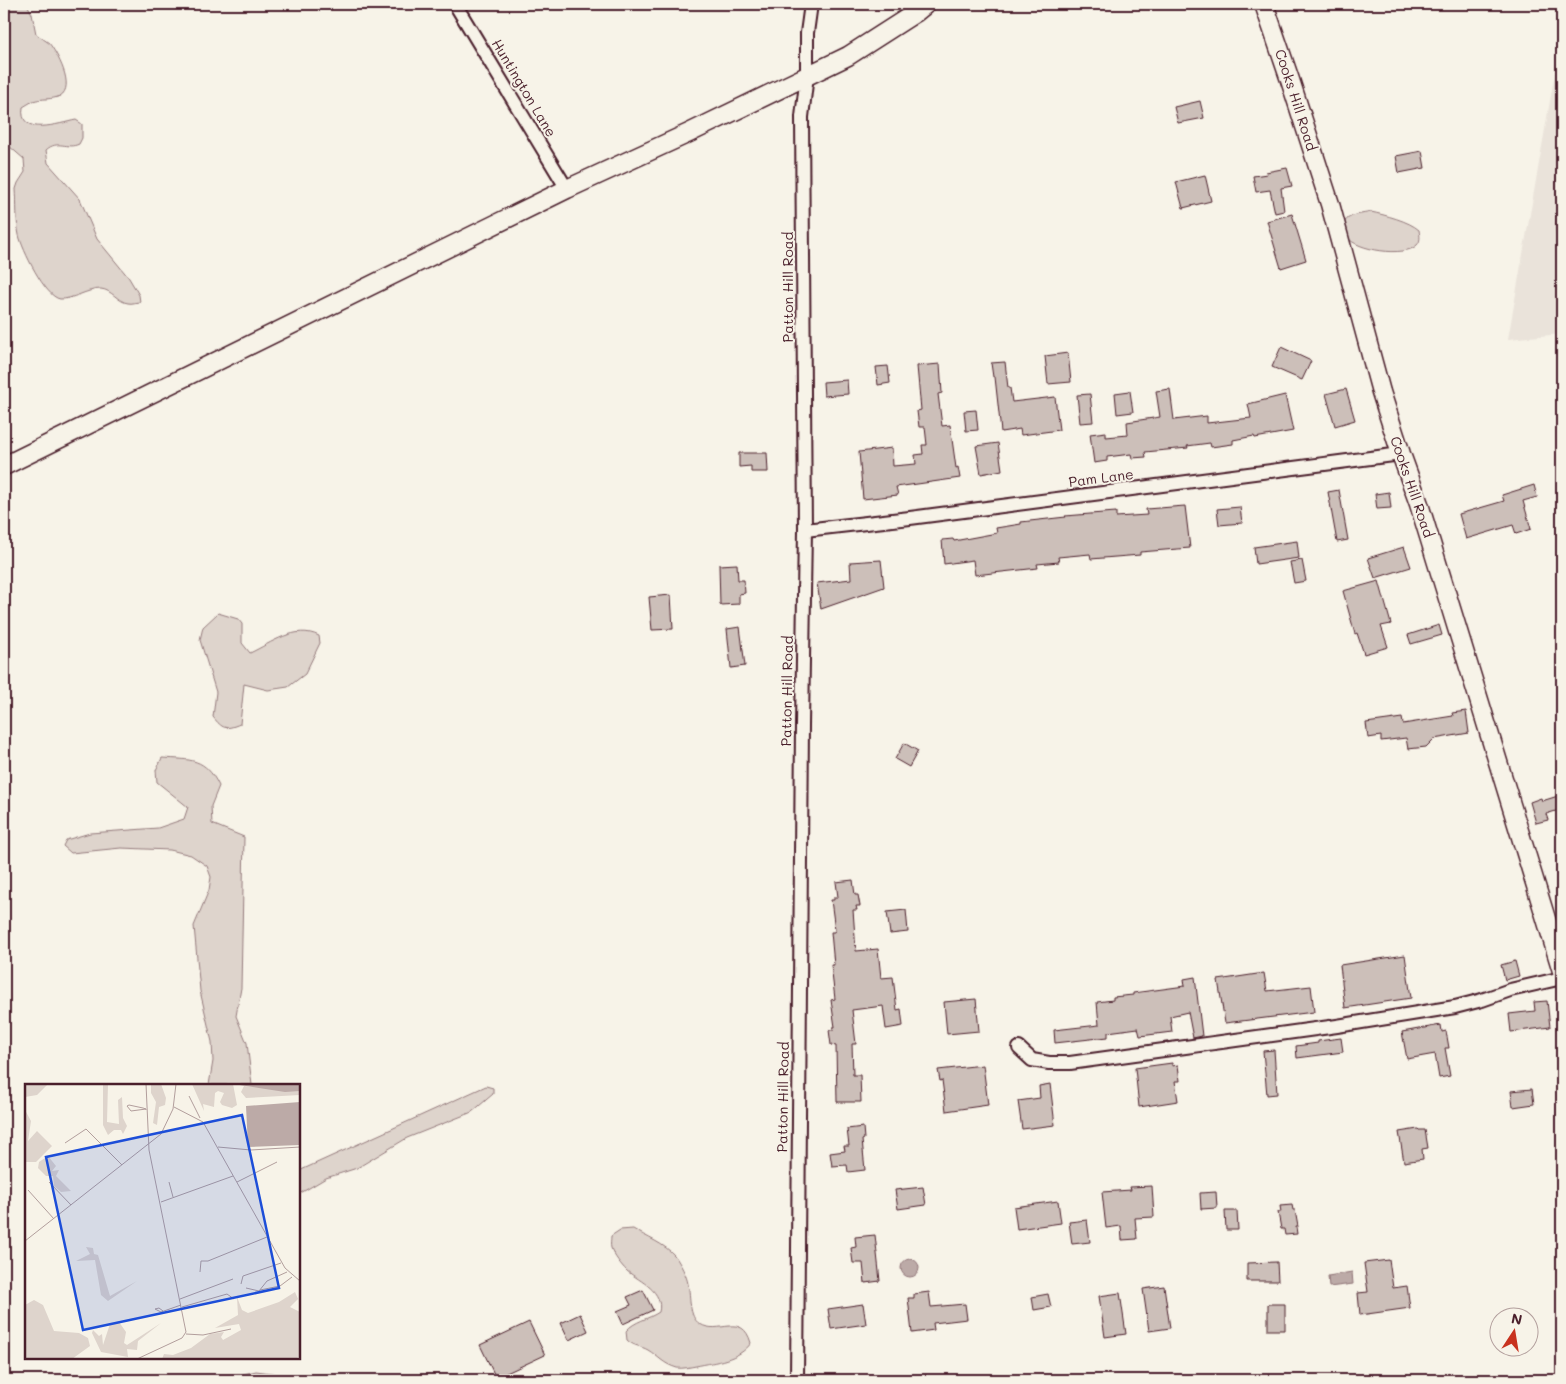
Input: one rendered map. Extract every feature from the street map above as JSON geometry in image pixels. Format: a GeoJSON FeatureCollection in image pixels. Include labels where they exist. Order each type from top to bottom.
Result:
{"type":"FeatureCollection","features":[{"type":"Feature","properties":{"kind":"main road"},"geometry":{"type":"LineString","coordinates":[[4,466],[567,189],[848,56],[926,4]]}},
{"type":"Feature","properties":{"kind":"main road","name":"Cooks Hill Road"},"geometry":{"type":"LineString","coordinates":[[1264,4],[1330,204],[1381,392],[1419,504],[1562,971]]}},
{"type":"Feature","properties":{"kind":"street","name":"Huntington Lane"},"geometry":{"type":"LineString","coordinates":[[455,4],[567,189]]}},
{"type":"Feature","properties":{"kind":"street","name":"Patton Hill Road"},"geometry":{"type":"LineString","coordinates":[[797,1380],[801,745],[805,530],[802,117],[807,75],[807,33],[811,4]]}},
{"type":"Feature","properties":{"kind":"street","name":"Pam Lane"},"geometry":{"type":"LineString","coordinates":[[805,530],[1401,454]]}},
{"type":"Feature","properties":{"kind":"street"},"geometry":{"type":"LineString","coordinates":[[1018,1048],[1032,1060],[1050,1063],[1070,1063],[1455,1008],[1510,990],[1562,978]]}},
{"type":"Feature","properties":{"kind":"shaded area"},"geometry":{"type":"Polygon","coordinates":[[[4,4],[27,4],[32,14],[36,34],[49,43],[64,70],[66,78],[64,92],[60,96],[33,101],[23,107],[23,117],[27,123],[33,126],[76,120],[82,124],[82,138],[79,144],[75,146],[55,145],[50,147],[46,150],[48,163],[80,199],[97,239],[129,278],[139,295],[140,302],[121,301],[108,291],[101,289],[60,299],[54,296],[41,282],[25,251],[18,230],[16,189],[25,172],[24,159],[9,146],[4,145],[4,4]]]}},
{"type":"Feature","properties":{"kind":"shaded area"},"geometry":{"type":"Polygon","coordinates":[[[1562,33],[1562,334],[1508,339],[1562,33]]]}},
{"type":"Feature","properties":{"kind":"shaded area"},"geometry":{"type":"Polygon","coordinates":[[[1562,185],[1562,254],[1556,229],[1562,185]]]}},
{"type":"Feature","properties":{"kind":"shaded area"},"geometry":{"type":"Polygon","coordinates":[[[1371,212],[1415,227],[1419,230],[1420,238],[1417,245],[1411,249],[1392,252],[1370,249],[1352,242],[1343,231],[1344,223],[1350,217],[1371,212]]]}},
{"type":"Feature","properties":{"kind":"shaded area"},"geometry":{"type":"Polygon","coordinates":[[[218,613],[238,619],[242,624],[242,643],[250,653],[293,633],[310,633],[319,636],[320,643],[305,674],[288,687],[268,690],[244,684],[240,724],[228,728],[219,724],[213,717],[216,692],[200,640],[203,627],[218,613]]]}},
{"type":"Feature","properties":{"kind":"shaded area"},"geometry":{"type":"Polygon","coordinates":[[[162,758],[189,760],[202,765],[214,777],[219,786],[211,806],[212,824],[244,837],[241,988],[236,1016],[247,1043],[252,1084],[209,1084],[213,1061],[212,1042],[200,991],[194,926],[209,890],[211,877],[207,866],[191,855],[170,850],[121,848],[71,853],[63,846],[66,840],[90,833],[158,828],[184,819],[188,807],[157,782],[156,770],[162,758]]]}},
{"type":"Feature","properties":{"kind":"shaded area"},"geometry":{"type":"Polygon","coordinates":[[[486,1086],[493,1088],[493,1094],[472,1112],[407,1138],[357,1168],[326,1178],[300,1193],[300,1171],[486,1086]]]}},
{"type":"Feature","properties":{"kind":"shaded area"},"geometry":{"type":"Polygon","coordinates":[[[633,1229],[661,1244],[675,1256],[686,1277],[693,1316],[696,1321],[707,1327],[736,1326],[742,1328],[747,1333],[751,1343],[746,1349],[733,1357],[719,1361],[679,1368],[668,1364],[648,1350],[627,1340],[626,1331],[633,1325],[659,1312],[660,1305],[655,1293],[645,1283],[627,1271],[611,1248],[611,1236],[620,1230],[633,1229]]]}},
{"type":"Feature","properties":{"kind":"shaded area"},"geometry":{"type":"Polygon","coordinates":[[[910,1259],[916,1262],[919,1268],[916,1274],[910,1277],[904,1274],[901,1268],[904,1262],[910,1259]]]}},
{"type":"Feature","properties":{"kind":"shaded area"},"geometry":{"type":"Polygon","coordinates":[[[1352,1272],[1353,1284],[1329,1287],[1328,1276],[1352,1272]]]}},
{"type":"Feature","properties":{"kind":"shaded area"},"geometry":{"type":"Polygon","coordinates":[[[256,1371],[279,1374],[291,1380],[220,1380],[256,1371]]]}},
{"type":"Feature","properties":{"kind":"building"},"geometry":{"type":"Polygon","coordinates":[[[1200,101],[1204,118],[1178,123],[1174,107],[1200,101]]]}},
{"type":"Feature","properties":{"kind":"building"},"geometry":{"type":"Polygon","coordinates":[[[1422,151],[1425,168],[1399,173],[1396,156],[1422,151]]]}},
{"type":"Feature","properties":{"kind":"building"},"geometry":{"type":"Polygon","coordinates":[[[1287,168],[1292,186],[1281,188],[1284,211],[1275,213],[1270,190],[1256,192],[1253,176],[1287,168]]]}},
{"type":"Feature","properties":{"kind":"building"},"geometry":{"type":"Polygon","coordinates":[[[1205,175],[1211,201],[1183,208],[1176,182],[1205,175]]]}},
{"type":"Feature","properties":{"kind":"building"},"geometry":{"type":"Polygon","coordinates":[[[1292,214],[1306,260],[1281,268],[1267,221],[1292,214]]]}},
{"type":"Feature","properties":{"kind":"building"},"geometry":{"type":"Polygon","coordinates":[[[1281,347],[1311,361],[1302,380],[1272,367],[1281,347]]]}},
{"type":"Feature","properties":{"kind":"building"},"geometry":{"type":"Polygon","coordinates":[[[1068,353],[1071,382],[1048,384],[1045,356],[1068,353]]]}},
{"type":"Feature","properties":{"kind":"building"},"geometry":{"type":"Polygon","coordinates":[[[1005,362],[1008,388],[1010,388],[1012,402],[1055,397],[1059,430],[1021,435],[1020,429],[1001,432],[995,377],[993,377],[991,363],[1005,362]]]}},
{"type":"Feature","properties":{"kind":"building"},"geometry":{"type":"Polygon","coordinates":[[[940,364],[942,393],[938,394],[942,426],[950,425],[956,468],[958,467],[960,478],[896,487],[898,495],[863,499],[859,452],[892,448],[893,466],[916,464],[915,455],[923,454],[922,445],[927,445],[925,427],[919,427],[917,411],[921,410],[917,366],[940,364]]]}},
{"type":"Feature","properties":{"kind":"building"},"geometry":{"type":"Polygon","coordinates":[[[888,366],[890,383],[878,385],[876,367],[888,366]]]}},
{"type":"Feature","properties":{"kind":"building"},"geometry":{"type":"Polygon","coordinates":[[[847,380],[848,394],[824,396],[823,382],[847,380]]]}},
{"type":"Feature","properties":{"kind":"building"},"geometry":{"type":"Polygon","coordinates":[[[1170,389],[1174,420],[1207,416],[1207,423],[1251,418],[1248,404],[1285,395],[1293,431],[1233,440],[1233,444],[1211,447],[1210,443],[1187,446],[1188,448],[1145,452],[1146,457],[1132,458],[1131,454],[1107,457],[1107,461],[1094,463],[1090,434],[1106,432],[1106,437],[1128,435],[1127,422],[1160,417],[1156,391],[1170,389]]]}},
{"type":"Feature","properties":{"kind":"building"},"geometry":{"type":"Polygon","coordinates":[[[1346,389],[1355,420],[1335,426],[1326,394],[1346,389]]]}},
{"type":"Feature","properties":{"kind":"building"},"geometry":{"type":"Polygon","coordinates":[[[1130,391],[1133,412],[1117,414],[1115,393],[1130,391]]]}},
{"type":"Feature","properties":{"kind":"building"},"geometry":{"type":"Polygon","coordinates":[[[1090,394],[1093,422],[1080,423],[1077,395],[1090,394]]]}},
{"type":"Feature","properties":{"kind":"building"},"geometry":{"type":"Polygon","coordinates":[[[976,410],[978,430],[966,431],[964,411],[976,410]]]}},
{"type":"Feature","properties":{"kind":"building"},"geometry":{"type":"Polygon","coordinates":[[[998,443],[1002,470],[981,474],[976,446],[998,443]]]}},
{"type":"Feature","properties":{"kind":"building"},"geometry":{"type":"Polygon","coordinates":[[[739,453],[767,453],[768,472],[751,472],[751,466],[739,467],[739,453]]]}},
{"type":"Feature","properties":{"kind":"building"},"geometry":{"type":"Polygon","coordinates":[[[1534,485],[1537,497],[1523,501],[1531,529],[1516,534],[1513,525],[1466,539],[1459,514],[1504,501],[1502,495],[1534,485]]]}},
{"type":"Feature","properties":{"kind":"building"},"geometry":{"type":"Polygon","coordinates":[[[1339,490],[1348,540],[1337,542],[1328,492],[1339,490]]]}},
{"type":"Feature","properties":{"kind":"building"},"geometry":{"type":"Polygon","coordinates":[[[1389,492],[1391,508],[1377,509],[1375,494],[1389,492]]]}},
{"type":"Feature","properties":{"kind":"building"},"geometry":{"type":"Polygon","coordinates":[[[1185,506],[1190,548],[1140,552],[1140,555],[1091,559],[1090,554],[1058,557],[1059,562],[1037,564],[1038,568],[975,575],[973,560],[944,564],[942,540],[953,539],[954,541],[997,533],[996,528],[1021,524],[1021,522],[1116,512],[1116,517],[1147,515],[1146,509],[1185,506]]]}},
{"type":"Feature","properties":{"kind":"building"},"geometry":{"type":"Polygon","coordinates":[[[1240,507],[1242,523],[1219,525],[1217,509],[1240,507]]]}},
{"type":"Feature","properties":{"kind":"building"},"geometry":{"type":"Polygon","coordinates":[[[1297,541],[1299,558],[1256,564],[1254,547],[1297,541]]]}},
{"type":"Feature","properties":{"kind":"building"},"geometry":{"type":"Polygon","coordinates":[[[1404,547],[1411,567],[1375,578],[1368,558],[1404,547]]]}},
{"type":"Feature","properties":{"kind":"building"},"geometry":{"type":"Polygon","coordinates":[[[881,560],[884,587],[821,609],[817,583],[851,579],[850,562],[881,560]]]}},
{"type":"Feature","properties":{"kind":"building"},"geometry":{"type":"Polygon","coordinates":[[[1302,560],[1306,581],[1294,583],[1290,562],[1302,560]]]}},
{"type":"Feature","properties":{"kind":"building"},"geometry":{"type":"Polygon","coordinates":[[[737,564],[738,580],[744,580],[745,593],[739,594],[739,604],[720,605],[719,565],[737,564]]]}},
{"type":"Feature","properties":{"kind":"building"},"geometry":{"type":"Polygon","coordinates":[[[1379,581],[1391,624],[1381,626],[1388,647],[1364,654],[1357,633],[1355,634],[1343,591],[1379,581]]]}},
{"type":"Feature","properties":{"kind":"building"},"geometry":{"type":"Polygon","coordinates":[[[671,595],[673,629],[652,630],[649,597],[671,595]]]}},
{"type":"Feature","properties":{"kind":"building"},"geometry":{"type":"Polygon","coordinates":[[[1439,625],[1442,635],[1411,644],[1408,635],[1439,625]]]}},
{"type":"Feature","properties":{"kind":"building"},"geometry":{"type":"Polygon","coordinates":[[[740,627],[745,666],[731,668],[727,629],[740,627]]]}},
{"type":"Feature","properties":{"kind":"building"},"geometry":{"type":"Polygon","coordinates":[[[1466,711],[1469,733],[1434,739],[1426,747],[1408,749],[1406,738],[1381,741],[1381,736],[1368,738],[1366,723],[1402,718],[1403,724],[1453,716],[1452,713],[1466,711]]]}},
{"type":"Feature","properties":{"kind":"building"},"geometry":{"type":"Polygon","coordinates":[[[904,743],[918,751],[909,767],[895,759],[904,743]]]}},
{"type":"Feature","properties":{"kind":"building"},"geometry":{"type":"Polygon","coordinates":[[[1558,796],[1562,809],[1546,814],[1548,820],[1536,823],[1530,802],[1541,798],[1542,801],[1558,796]]]}},
{"type":"Feature","properties":{"kind":"building"},"geometry":{"type":"Polygon","coordinates":[[[853,880],[855,895],[858,895],[860,906],[856,906],[857,910],[853,910],[856,951],[878,949],[881,978],[893,977],[897,1010],[901,1009],[903,1026],[886,1029],[883,1006],[852,1010],[856,1044],[852,1044],[853,1075],[860,1075],[861,1102],[837,1102],[836,1046],[831,1045],[829,1030],[833,1030],[833,1027],[835,1027],[831,1000],[835,999],[831,965],[834,965],[831,932],[835,930],[831,900],[834,900],[834,897],[838,897],[836,882],[853,880]]]}},
{"type":"Feature","properties":{"kind":"building"},"geometry":{"type":"Polygon","coordinates":[[[906,910],[908,932],[890,934],[887,912],[906,910]]]}},
{"type":"Feature","properties":{"kind":"building"},"geometry":{"type":"Polygon","coordinates":[[[1405,955],[1411,998],[1345,1008],[1340,965],[1405,955]]]}},
{"type":"Feature","properties":{"kind":"building"},"geometry":{"type":"Polygon","coordinates":[[[1515,961],[1519,976],[1505,980],[1501,965],[1515,961]]]}},
{"type":"Feature","properties":{"kind":"building"},"geometry":{"type":"Polygon","coordinates":[[[1264,973],[1267,991],[1311,986],[1314,1012],[1225,1023],[1218,980],[1264,973]]]}},
{"type":"Feature","properties":{"kind":"building"},"geometry":{"type":"Polygon","coordinates":[[[1195,977],[1202,1036],[1193,1038],[1188,1012],[1170,1016],[1172,1032],[1140,1036],[1138,1028],[1108,1032],[1108,1037],[1055,1043],[1054,1030],[1099,1025],[1097,1002],[1113,1000],[1113,997],[1133,995],[1133,993],[1185,986],[1184,979],[1195,977]]]}},
{"type":"Feature","properties":{"kind":"building"},"geometry":{"type":"Polygon","coordinates":[[[976,999],[979,1031],[947,1034],[944,1002],[976,999]]]}},
{"type":"Feature","properties":{"kind":"building"},"geometry":{"type":"Polygon","coordinates":[[[1547,1001],[1550,1027],[1511,1032],[1509,1014],[1535,1011],[1534,1002],[1547,1001]]]}},
{"type":"Feature","properties":{"kind":"building"},"geometry":{"type":"Polygon","coordinates":[[[1441,1025],[1442,1032],[1446,1031],[1449,1048],[1445,1048],[1450,1076],[1439,1078],[1435,1054],[1407,1059],[1402,1032],[1441,1025]]]}},
{"type":"Feature","properties":{"kind":"building"},"geometry":{"type":"Polygon","coordinates":[[[1341,1038],[1343,1052],[1297,1058],[1296,1046],[1341,1038]]]}},
{"type":"Feature","properties":{"kind":"building"},"geometry":{"type":"Polygon","coordinates":[[[1274,1050],[1277,1094],[1267,1095],[1263,1051],[1274,1050]]]}},
{"type":"Feature","properties":{"kind":"building"},"geometry":{"type":"Polygon","coordinates":[[[1172,1063],[1172,1066],[1178,1065],[1180,1081],[1175,1081],[1178,1101],[1139,1107],[1135,1068],[1172,1063]]]}},
{"type":"Feature","properties":{"kind":"building"},"geometry":{"type":"Polygon","coordinates":[[[983,1065],[988,1105],[946,1111],[942,1080],[940,1081],[938,1070],[983,1065]]]}},
{"type":"Feature","properties":{"kind":"building"},"geometry":{"type":"Polygon","coordinates":[[[1050,1084],[1055,1125],[1022,1129],[1018,1101],[1040,1098],[1039,1086],[1050,1084]]]}},
{"type":"Feature","properties":{"kind":"building"},"geometry":{"type":"Polygon","coordinates":[[[1532,1089],[1534,1104],[1513,1107],[1511,1091],[1532,1089]]]}},
{"type":"Feature","properties":{"kind":"building"},"geometry":{"type":"Polygon","coordinates":[[[863,1127],[864,1139],[862,1140],[865,1170],[848,1172],[847,1165],[832,1166],[830,1153],[845,1151],[844,1146],[849,1146],[847,1129],[863,1127]]]}},
{"type":"Feature","properties":{"kind":"building"},"geometry":{"type":"Polygon","coordinates":[[[1418,1129],[1425,1130],[1428,1148],[1422,1149],[1423,1159],[1404,1162],[1399,1132],[1418,1129]]]}},
{"type":"Feature","properties":{"kind":"building"},"geometry":{"type":"Polygon","coordinates":[[[1152,1186],[1154,1217],[1135,1218],[1137,1239],[1122,1240],[1121,1226],[1106,1228],[1102,1192],[1131,1190],[1130,1187],[1152,1186]]]}},
{"type":"Feature","properties":{"kind":"building"},"geometry":{"type":"Polygon","coordinates":[[[923,1187],[926,1205],[898,1209],[895,1190],[923,1187]]]}},
{"type":"Feature","properties":{"kind":"building"},"geometry":{"type":"Polygon","coordinates":[[[1216,1192],[1217,1208],[1201,1209],[1200,1193],[1216,1192]]]}},
{"type":"Feature","properties":{"kind":"building"},"geometry":{"type":"Polygon","coordinates":[[[1058,1201],[1061,1223],[1017,1229],[1014,1207],[1058,1201]]]}},
{"type":"Feature","properties":{"kind":"building"},"geometry":{"type":"Polygon","coordinates":[[[1292,1205],[1293,1210],[1295,1210],[1298,1227],[1296,1227],[1297,1234],[1285,1235],[1284,1229],[1281,1229],[1278,1212],[1281,1212],[1280,1206],[1292,1205]]]}},
{"type":"Feature","properties":{"kind":"building"},"geometry":{"type":"Polygon","coordinates":[[[1225,1211],[1237,1211],[1238,1230],[1226,1230],[1225,1211]]]}},
{"type":"Feature","properties":{"kind":"building"},"geometry":{"type":"Polygon","coordinates":[[[1087,1220],[1090,1242],[1072,1244],[1069,1222],[1087,1220]]]}},
{"type":"Feature","properties":{"kind":"building"},"geometry":{"type":"Polygon","coordinates":[[[875,1235],[880,1281],[865,1283],[863,1263],[853,1263],[851,1248],[856,1247],[855,1237],[875,1235]]]}},
{"type":"Feature","properties":{"kind":"building"},"geometry":{"type":"Polygon","coordinates":[[[1389,1260],[1393,1288],[1407,1286],[1410,1308],[1360,1315],[1358,1293],[1368,1292],[1364,1263],[1389,1260]]]}},
{"type":"Feature","properties":{"kind":"building"},"geometry":{"type":"Polygon","coordinates":[[[1277,1262],[1278,1281],[1247,1281],[1247,1263],[1277,1262]]]}},
{"type":"Feature","properties":{"kind":"building"},"geometry":{"type":"Polygon","coordinates":[[[1164,1286],[1170,1328],[1149,1331],[1143,1289],[1164,1286]]]}},
{"type":"Feature","properties":{"kind":"building"},"geometry":{"type":"Polygon","coordinates":[[[643,1290],[653,1310],[623,1324],[617,1311],[631,1305],[627,1297],[643,1290]]]}},
{"type":"Feature","properties":{"kind":"building"},"geometry":{"type":"Polygon","coordinates":[[[929,1292],[931,1307],[965,1304],[967,1319],[933,1323],[934,1330],[912,1333],[908,1298],[914,1298],[914,1294],[929,1292]]]}},
{"type":"Feature","properties":{"kind":"building"},"geometry":{"type":"Polygon","coordinates":[[[1120,1293],[1126,1334],[1105,1337],[1099,1296],[1120,1293]]]}},
{"type":"Feature","properties":{"kind":"building"},"geometry":{"type":"Polygon","coordinates":[[[1048,1294],[1051,1307],[1034,1310],[1032,1297],[1048,1294]]]}},
{"type":"Feature","properties":{"kind":"building"},"geometry":{"type":"Polygon","coordinates":[[[863,1304],[866,1324],[831,1329],[828,1309],[863,1304]]]}},
{"type":"Feature","properties":{"kind":"building"},"geometry":{"type":"Polygon","coordinates":[[[1268,1304],[1285,1304],[1285,1330],[1268,1330],[1268,1304]]]}},
{"type":"Feature","properties":{"kind":"building"},"geometry":{"type":"Polygon","coordinates":[[[580,1314],[588,1331],[569,1340],[561,1323],[580,1314]]]}},
{"type":"Feature","properties":{"kind":"building"},"geometry":{"type":"Polygon","coordinates":[[[529,1322],[545,1355],[496,1378],[480,1345],[529,1322]]]}}]}
